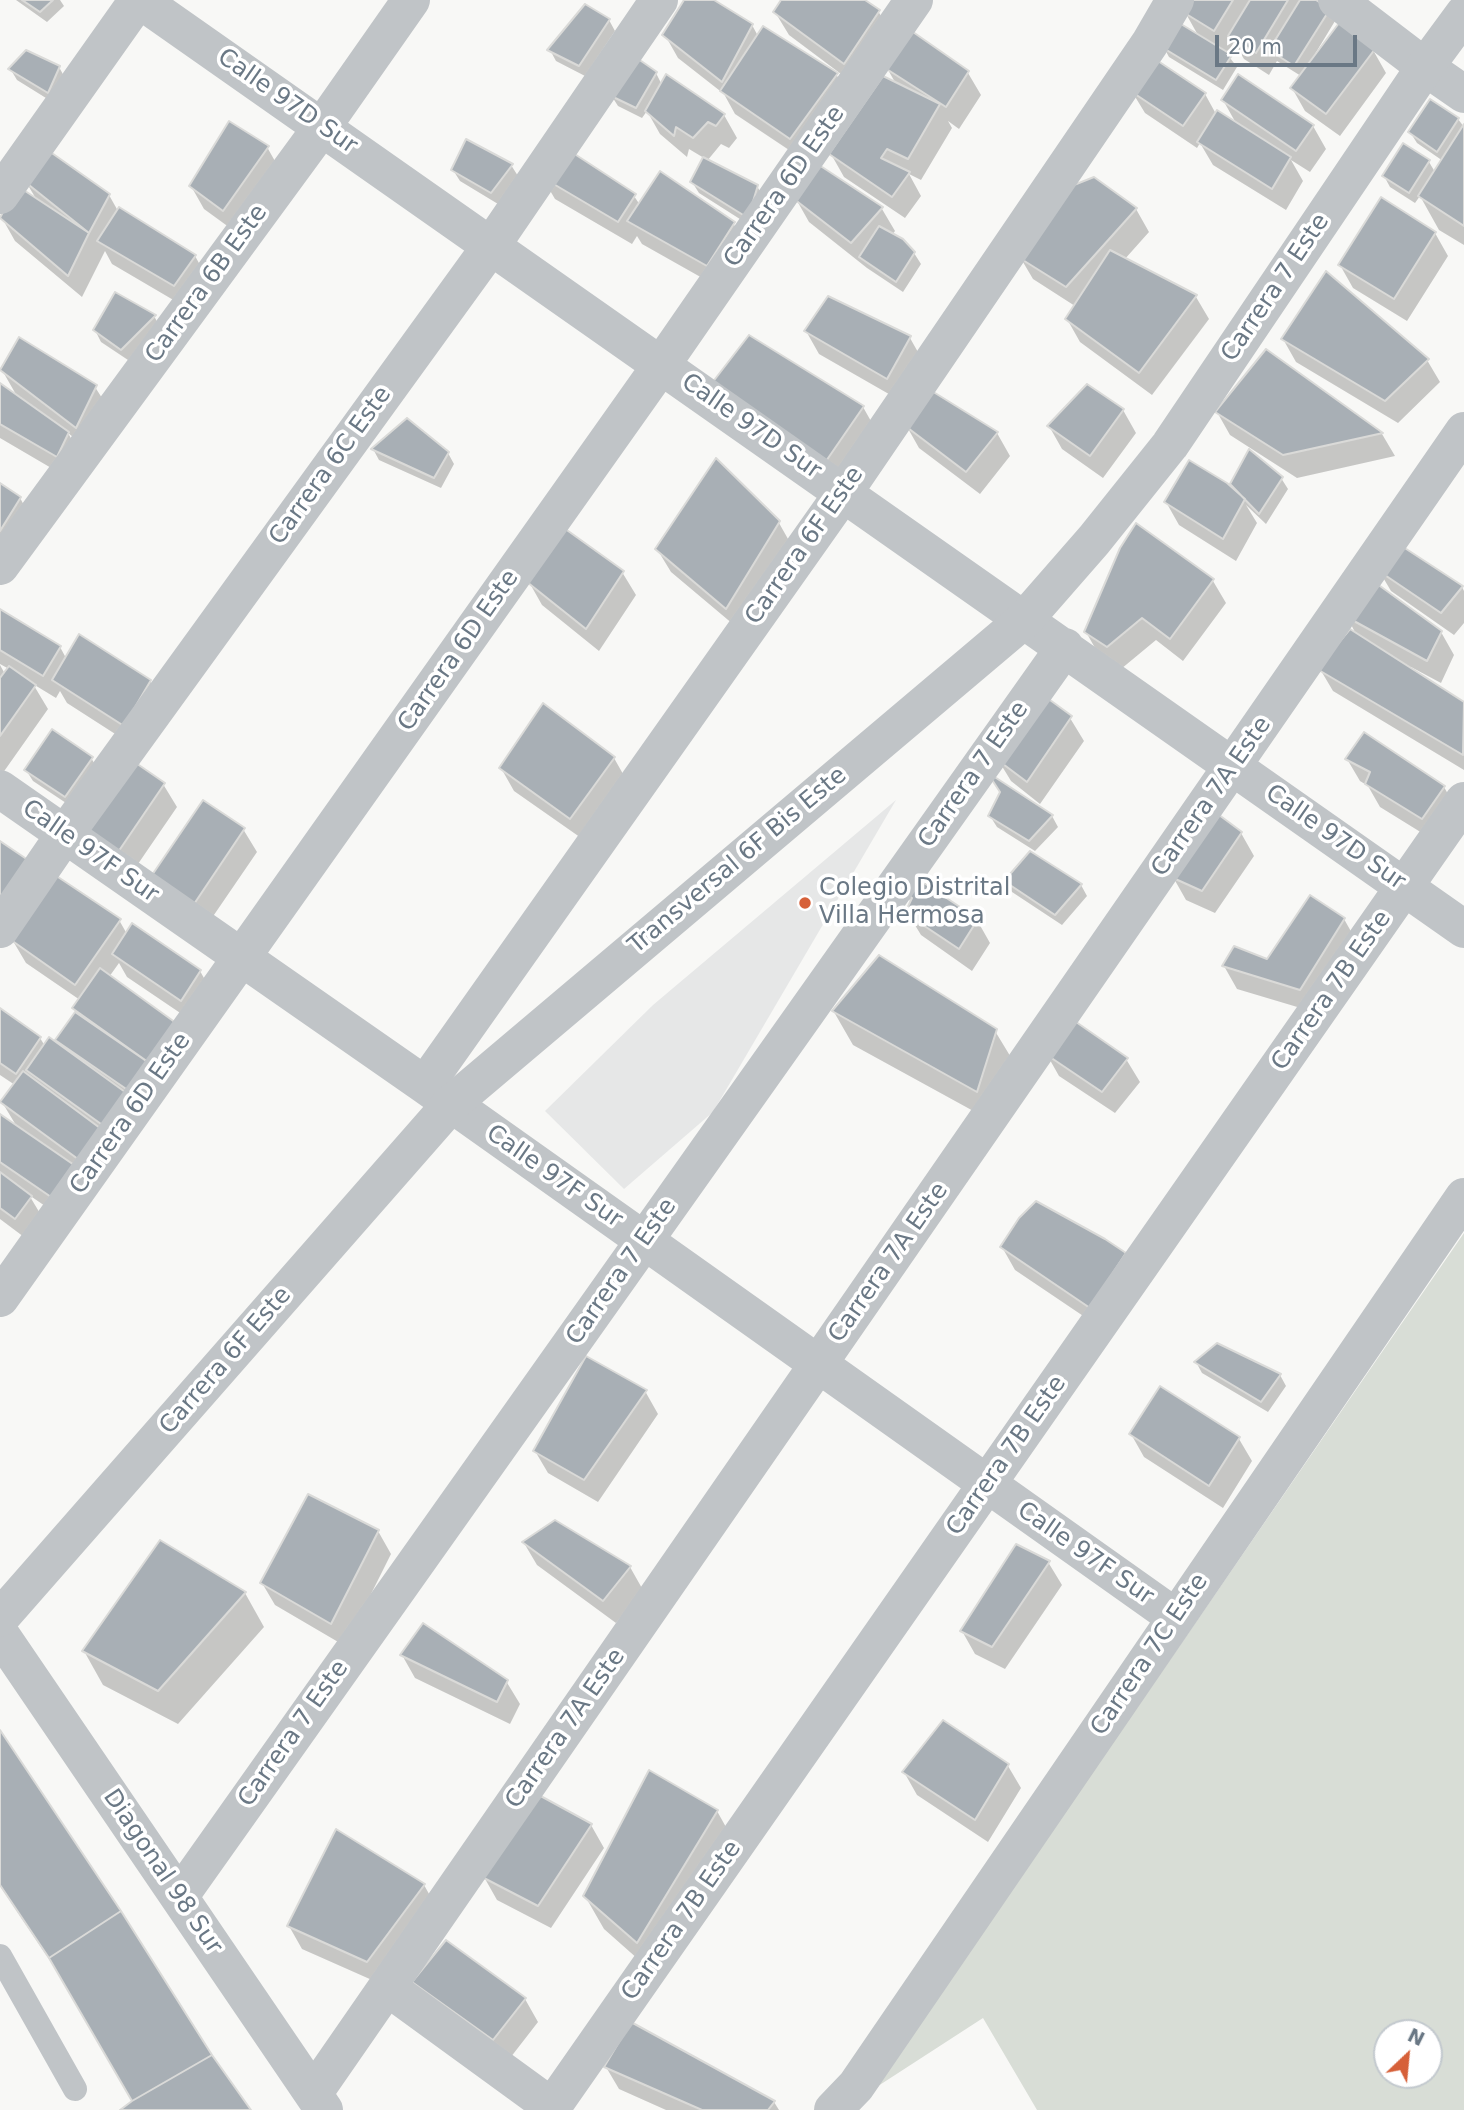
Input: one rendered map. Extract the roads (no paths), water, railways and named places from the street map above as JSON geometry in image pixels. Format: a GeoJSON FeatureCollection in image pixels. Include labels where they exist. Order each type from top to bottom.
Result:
{"type":"FeatureCollection","features":[{"type":"Feature","properties":{"kind":"street","name":"Calle 97D Sur"},"geometry":{"type":"LineString","coordinates":[[139,0],[662,364],[1464,929]]}},
{"type":"Feature","properties":{"kind":"street"},"geometry":{"type":"LineString","coordinates":[[0,195],[139,0]]}},
{"type":"Feature","properties":{"kind":"street","name":"Carrera 6B Este"},"geometry":{"type":"LineString","coordinates":[[0,566],[322,127],[411,0]]}},
{"type":"Feature","properties":{"kind":"street","name":"Carrera 6C Este"},"geometry":{"type":"LineString","coordinates":[[0,929],[65,834],[491,246],[659,0]]}},
{"type":"Feature","properties":{"kind":"street","name":"Carrera 6D Este"},"geometry":{"type":"LineString","coordinates":[[0,1298],[662,364],[914,0]]}},
{"type":"Feature","properties":{"kind":"street","name":"Carrera 6F Este"},"geometry":{"type":"LineString","coordinates":[[0,1618],[438,1094],[1150,43],[1175,0]]}},
{"type":"Feature","properties":{"kind":"street"},"geometry":{"type":"LineString","coordinates":[[1337,0],[1425,68],[1464,94]]}},
{"type":"Feature","properties":{"kind":"street","name":"Carrera 7 Este"},"geometry":{"type":"LineString","coordinates":[[1025,619],[1094,540],[1170,445],[1464,14]]}},
{"type":"Feature","properties":{"kind":"street","name":"Carrera 7A Este"},"geometry":{"type":"LineString","coordinates":[[318,2102],[387,1987],[1464,431]]}},
{"type":"Feature","properties":{"kind":"street","name":"Transversal 6F Bis Este"},"geometry":{"type":"LineString","coordinates":[[438,1094],[1025,619]]}},
{"type":"Feature","properties":{"kind":"street","name":"Carrera 7 Este"},"geometry":{"type":"LineString","coordinates":[[179,1897],[1065,647]]}},
{"type":"Feature","properties":{"kind":"street","name":"Calle 97F Sur"},"geometry":{"type":"LineString","coordinates":[[0,789],[438,1094],[1175,1617]]}},
{"type":"Feature","properties":{"kind":"street","name":"Carrera 7B Este"},"geometry":{"type":"LineString","coordinates":[[551,2108],[1464,801]]}},
{"type":"Feature","properties":{"kind":"street","name":"Carrera 7C Este"},"geometry":{"type":"LineString","coordinates":[[833,2110],[856,2086],[1464,1197]]}},
{"type":"Feature","properties":{"kind":"street","name":"Diagonal 98 Sur"},"geometry":{"type":"LineString","coordinates":[[0,1634],[318,2102]]}},
{"type":"Feature","properties":{"kind":"street"},"geometry":{"type":"LineString","coordinates":[[387,1987],[551,2108]]}},
{"type":"Feature","properties":{"kind":"lane"},"geometry":{"type":"LineString","coordinates":[[0,1956],[75,2089]]}},
{"type":"Feature","properties":{"kind":"place","name":"Colegio Distrital Villa Hermosa"},"geometry":{"type":"Point","coordinates":[805,903]}}]}
